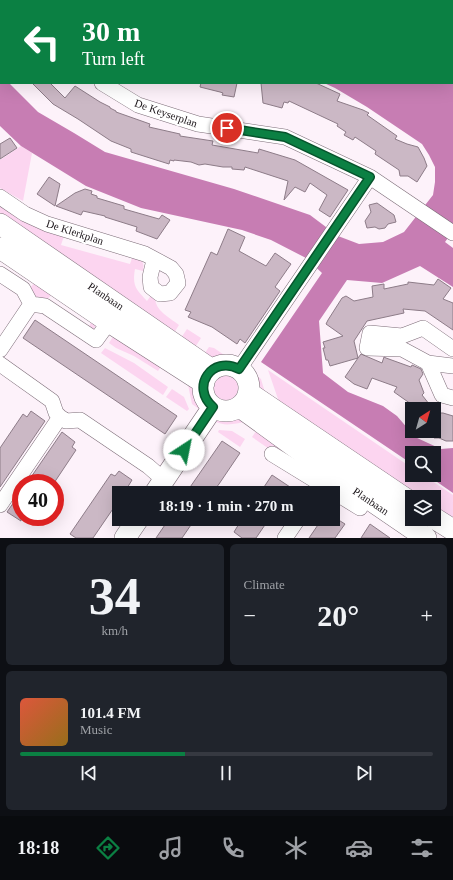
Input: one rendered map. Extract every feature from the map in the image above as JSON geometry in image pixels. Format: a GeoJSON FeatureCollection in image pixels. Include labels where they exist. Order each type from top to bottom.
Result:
{"type":"FeatureCollection","features":[{"type":"Feature","properties":{"kind":"street","name":"De Keyserplan"},"geometry":{"type":"LineString","coordinates":[[104,84],[138,106],[198,124],[285,137],[370,177],[453,233]]}},
{"type":"Feature","properties":{"kind":"street"},"geometry":{"type":"LineString","coordinates":[[239,369],[370,177]]}},
{"type":"Feature","properties":{"kind":"street","name":"De Klerkplan"},"geometry":{"type":"LineString","coordinates":[[0,198],[25,214],[47,224],[145,254],[154,260]]}},
{"type":"Feature","properties":{"kind":"street","name":"Planbaan"},"geometry":{"type":"LineString","coordinates":[[0,224],[208,376]]}},
{"type":"Feature","properties":{"kind":"street","name":"Planbaan"},"geometry":{"type":"LineString","coordinates":[[0,248],[109,322],[208,376]]}},
{"type":"Feature","properties":{"kind":"street"},"geometry":{"type":"LineString","coordinates":[[0,274],[23,288],[30,304],[0,350]]}},
{"type":"Feature","properties":{"kind":"street","name":"Planbaan"},"geometry":{"type":"LineString","coordinates":[[30,304],[45,306],[96,340],[109,322]]}},
{"type":"Feature","properties":{"kind":"street"},"geometry":{"type":"LineString","coordinates":[[453,349],[423,328],[402,342],[428,363],[442,395],[453,398]]}},
{"type":"Feature","properties":{"kind":"street"},"geometry":{"type":"LineString","coordinates":[[428,363],[453,366]]}},
{"type":"Feature","properties":{"kind":"street"},"geometry":{"type":"LineString","coordinates":[[0,364],[52,401],[56,413],[60,417],[66,421],[80,420],[148,466],[159,486]]}},
{"type":"Feature","properties":{"kind":"street"},"geometry":{"type":"LineString","coordinates":[[228,365],[239,369],[247,380],[249,386],[244,400],[235,410],[224,411],[213,407],[206,399],[204,394],[208,376],[223,366],[228,365]]}},
{"type":"Feature","properties":{"kind":"street","name":"Planbaan"},"geometry":{"type":"LineString","coordinates":[[244,400],[339,454],[405,498]]}},
{"type":"Feature","properties":{"kind":"street","name":"Planbaan"},"geometry":{"type":"LineString","coordinates":[[244,400],[321,483],[426,538]]}},
{"type":"Feature","properties":{"kind":"street"},"geometry":{"type":"LineString","coordinates":[[161,486],[213,407]]}},
{"type":"Feature","properties":{"kind":"street"},"geometry":{"type":"LineString","coordinates":[[0,505],[60,417]]}},
{"type":"Feature","properties":{"kind":"street"},"geometry":{"type":"LineString","coordinates":[[272,454],[360,508]]}},
{"type":"Feature","properties":{"kind":"street"},"geometry":{"type":"LineString","coordinates":[[321,483],[339,454]]}},
{"type":"Feature","properties":{"kind":"street"},"geometry":{"type":"LineString","coordinates":[[441,522],[453,530]]}},
{"type":"Feature","properties":{"kind":"street"},"geometry":{"type":"LineString","coordinates":[[125,538],[133,526]]}},
{"type":"Feature","properties":{"kind":"street"},"geometry":{"type":"LineString","coordinates":[[285,538],[293,526]]}},
{"type":"Feature","properties":{"kind":"shaded area"},"geometry":{"type":"Polygon","coordinates":[[[0,84],[10,84],[38,112],[105,152],[234,189],[310,215],[338,236],[359,244],[383,242],[404,232],[433,195],[435,167],[422,144],[367,107],[326,84],[453,84],[453,231],[445,242],[453,248],[453,287],[420,266],[382,283],[347,280],[319,321],[323,373],[348,392],[383,406],[397,416],[405,425],[405,438],[417,438],[434,446],[405,446],[405,459],[261,362],[322,273],[306,258],[271,240],[242,230],[141,208],[86,186],[21,146],[0,126],[0,84]]]}},
{"type":"Feature","properties":{"kind":"shaded area"},"geometry":{"type":"Polygon","coordinates":[[[21,146],[32,153],[23,201],[0,188],[0,160],[21,146]]]}},
{"type":"Feature","properties":{"kind":"shaded area"},"geometry":{"type":"Polygon","coordinates":[[[0,204],[64,236],[61,245],[130,264],[133,255],[138,258],[143,263],[143,271],[135,269],[134,279],[136,287],[147,301],[152,294],[155,297],[157,306],[160,310],[179,325],[174,333],[0,215],[0,204]]]}},
{"type":"Feature","properties":{"kind":"shaded area"},"geometry":{"type":"Polygon","coordinates":[[[35,282],[100,320],[92,331],[88,328],[92,321],[52,294],[47,300],[36,297],[30,288],[35,282]]]}},
{"type":"Feature","properties":{"kind":"shaded area"},"geometry":{"type":"Polygon","coordinates":[[[187,329],[201,338],[194,349],[181,338],[187,329]]]}},
{"type":"Feature","properties":{"kind":"shaded area"},"geometry":{"type":"Polygon","coordinates":[[[116,332],[163,363],[158,371],[109,343],[116,332]]]}},
{"type":"Feature","properties":{"kind":"shaded area"},"geometry":{"type":"Polygon","coordinates":[[[209,347],[214,348],[233,361],[213,361],[202,357],[209,347]]]}},
{"type":"Feature","properties":{"kind":"shaded area"},"geometry":{"type":"Polygon","coordinates":[[[105,348],[134,363],[168,387],[163,395],[101,353],[105,348]]]}},
{"type":"Feature","properties":{"kind":"shaded area"},"geometry":{"type":"Polygon","coordinates":[[[268,370],[405,463],[405,482],[434,482],[453,495],[453,524],[441,516],[441,490],[405,490],[405,492],[275,405],[278,399],[268,370]]]}},
{"type":"Feature","properties":{"kind":"shaded area"},"geometry":{"type":"Polygon","coordinates":[[[250,371],[261,379],[266,396],[255,387],[249,372],[250,371]]]}},
{"type":"Feature","properties":{"kind":"shaded area"},"geometry":{"type":"Polygon","coordinates":[[[226,376],[235,379],[238,388],[235,397],[226,400],[217,397],[214,388],[217,379],[226,376]]]}},
{"type":"Feature","properties":{"kind":"shaded area"},"geometry":{"type":"Polygon","coordinates":[[[187,380],[197,388],[203,403],[199,409],[192,404],[187,380]]]}},
{"type":"Feature","properties":{"kind":"shaded area"},"geometry":{"type":"Polygon","coordinates":[[[172,389],[184,397],[189,409],[187,411],[166,397],[172,389]]]}},
{"type":"Feature","properties":{"kind":"shaded area"},"geometry":{"type":"Polygon","coordinates":[[[220,415],[237,415],[249,421],[232,424],[216,422],[220,415]]]}},
{"type":"Feature","properties":{"kind":"shaded area"},"geometry":{"type":"Polygon","coordinates":[[[259,427],[308,469],[278,449],[275,453],[252,437],[259,427]]]}},
{"type":"Feature","properties":{"kind":"shaded area"},"geometry":{"type":"Polygon","coordinates":[[[219,430],[232,431],[245,439],[240,447],[218,432],[219,430]]]}},
{"type":"Feature","properties":{"kind":"shaded area"},"geometry":{"type":"Polygon","coordinates":[[[453,448],[453,493],[437,482],[441,482],[441,449],[453,448]]]}},
{"type":"Feature","properties":{"kind":"building"},"geometry":{"type":"Polygon","coordinates":[[[33,84],[51,84],[65,98],[75,86],[116,112],[150,124],[149,127],[180,134],[180,136],[213,141],[212,145],[258,153],[259,149],[295,160],[348,190],[330,217],[319,210],[327,195],[310,183],[305,192],[295,187],[284,200],[288,181],[245,167],[244,170],[232,169],[232,167],[205,164],[199,165],[191,162],[174,160],[170,160],[169,164],[131,152],[131,149],[111,141],[53,104],[33,84]]]}},
{"type":"Feature","properties":{"kind":"building"},"geometry":{"type":"Polygon","coordinates":[[[201,84],[237,84],[234,97],[222,95],[223,93],[200,87],[201,84]]]}},
{"type":"Feature","properties":{"kind":"building"},"geometry":{"type":"Polygon","coordinates":[[[261,84],[318,84],[340,94],[337,101],[369,113],[367,115],[397,136],[395,139],[418,147],[427,166],[417,182],[408,176],[400,176],[399,170],[375,154],[376,151],[355,137],[353,140],[344,135],[346,132],[337,126],[338,124],[289,101],[288,103],[284,102],[282,108],[263,103],[261,84]]]}},
{"type":"Feature","properties":{"kind":"building"},"geometry":{"type":"Polygon","coordinates":[[[10,138],[17,148],[0,159],[0,144],[10,138]]]}},
{"type":"Feature","properties":{"kind":"building"},"geometry":{"type":"Polygon","coordinates":[[[49,177],[60,184],[55,206],[37,194],[49,177]]]}},
{"type":"Feature","properties":{"kind":"building"},"geometry":{"type":"Polygon","coordinates":[[[85,189],[92,191],[91,194],[97,196],[97,198],[124,206],[124,209],[159,219],[162,215],[170,220],[157,239],[136,231],[137,227],[105,216],[83,211],[81,215],[56,206],[75,193],[85,189]]]}},
{"type":"Feature","properties":{"kind":"building"},"geometry":{"type":"Polygon","coordinates":[[[377,203],[394,215],[396,222],[388,224],[385,228],[367,228],[365,221],[371,212],[369,205],[377,203]]]}},
{"type":"Feature","properties":{"kind":"building"},"geometry":{"type":"Polygon","coordinates":[[[228,229],[245,237],[239,251],[266,266],[275,253],[291,264],[275,287],[280,291],[245,343],[240,339],[237,344],[212,327],[188,317],[191,312],[185,310],[211,252],[217,255],[228,229]]]}},
{"type":"Feature","properties":{"kind":"building"},"geometry":{"type":"Polygon","coordinates":[[[438,279],[451,288],[443,299],[453,303],[453,330],[425,311],[403,309],[404,313],[367,321],[354,341],[358,358],[330,366],[328,360],[326,360],[323,342],[343,336],[326,324],[342,298],[346,296],[354,301],[373,297],[372,286],[384,284],[384,289],[408,284],[408,282],[434,285],[438,279]]]}},
{"type":"Feature","properties":{"kind":"building"},"geometry":{"type":"Polygon","coordinates":[[[35,320],[177,416],[165,434],[23,338],[35,320]]]}},
{"type":"Feature","properties":{"kind":"building"},"geometry":{"type":"Polygon","coordinates":[[[361,354],[382,363],[384,357],[411,367],[412,365],[421,369],[423,374],[419,380],[424,393],[422,395],[428,402],[408,402],[394,392],[397,387],[372,378],[367,389],[354,384],[345,377],[361,354]]]}},
{"type":"Feature","properties":{"kind":"building"},"geometry":{"type":"Polygon","coordinates":[[[31,411],[45,421],[0,487],[0,448],[23,414],[27,417],[31,411]]]}},
{"type":"Feature","properties":{"kind":"building"},"geometry":{"type":"Polygon","coordinates":[[[441,413],[453,416],[453,441],[446,441],[439,438],[441,438],[441,413]]]}},
{"type":"Feature","properties":{"kind":"building"},"geometry":{"type":"Polygon","coordinates":[[[62,432],[75,442],[72,447],[76,450],[60,474],[33,474],[62,432]]]}},
{"type":"Feature","properties":{"kind":"building"},"geometry":{"type":"Polygon","coordinates":[[[222,441],[240,453],[217,486],[191,486],[222,441]]]}},
{"type":"Feature","properties":{"kind":"building"},"geometry":{"type":"Polygon","coordinates":[[[119,471],[132,480],[128,486],[112,486],[112,510],[93,538],[76,538],[70,534],[111,474],[115,476],[119,471]]]}},
{"type":"Feature","properties":{"kind":"building"},"geometry":{"type":"Polygon","coordinates":[[[272,475],[288,486],[265,486],[272,475]]]}},
{"type":"Feature","properties":{"kind":"building"},"geometry":{"type":"Polygon","coordinates":[[[12,505],[12,515],[7,512],[12,505]]]}},
{"type":"Feature","properties":{"kind":"building"},"geometry":{"type":"Polygon","coordinates":[[[340,521],[345,524],[335,538],[309,538],[317,526],[340,526],[340,521]]]}},
{"type":"Feature","properties":{"kind":"building"},"geometry":{"type":"Polygon","coordinates":[[[370,524],[390,538],[361,538],[370,524]]]}},
{"type":"Feature","properties":{"kind":"building"},"geometry":{"type":"Polygon","coordinates":[[[164,526],[190,526],[182,538],[156,538],[164,526]]]}},
{"type":"Feature","properties":{"kind":"building"},"geometry":{"type":"Polygon","coordinates":[[[238,526],[264,526],[256,538],[242,538],[234,532],[238,526]]]}},
{"type":"Feature","properties":{"kind":"route"},"geometry":{"type":"LineString","coordinates":[[184,450],[213,407],[206,399],[203,388],[205,378],[208,373],[217,367],[228,365],[239,369],[370,177],[285,137],[227,128]]}}]}
